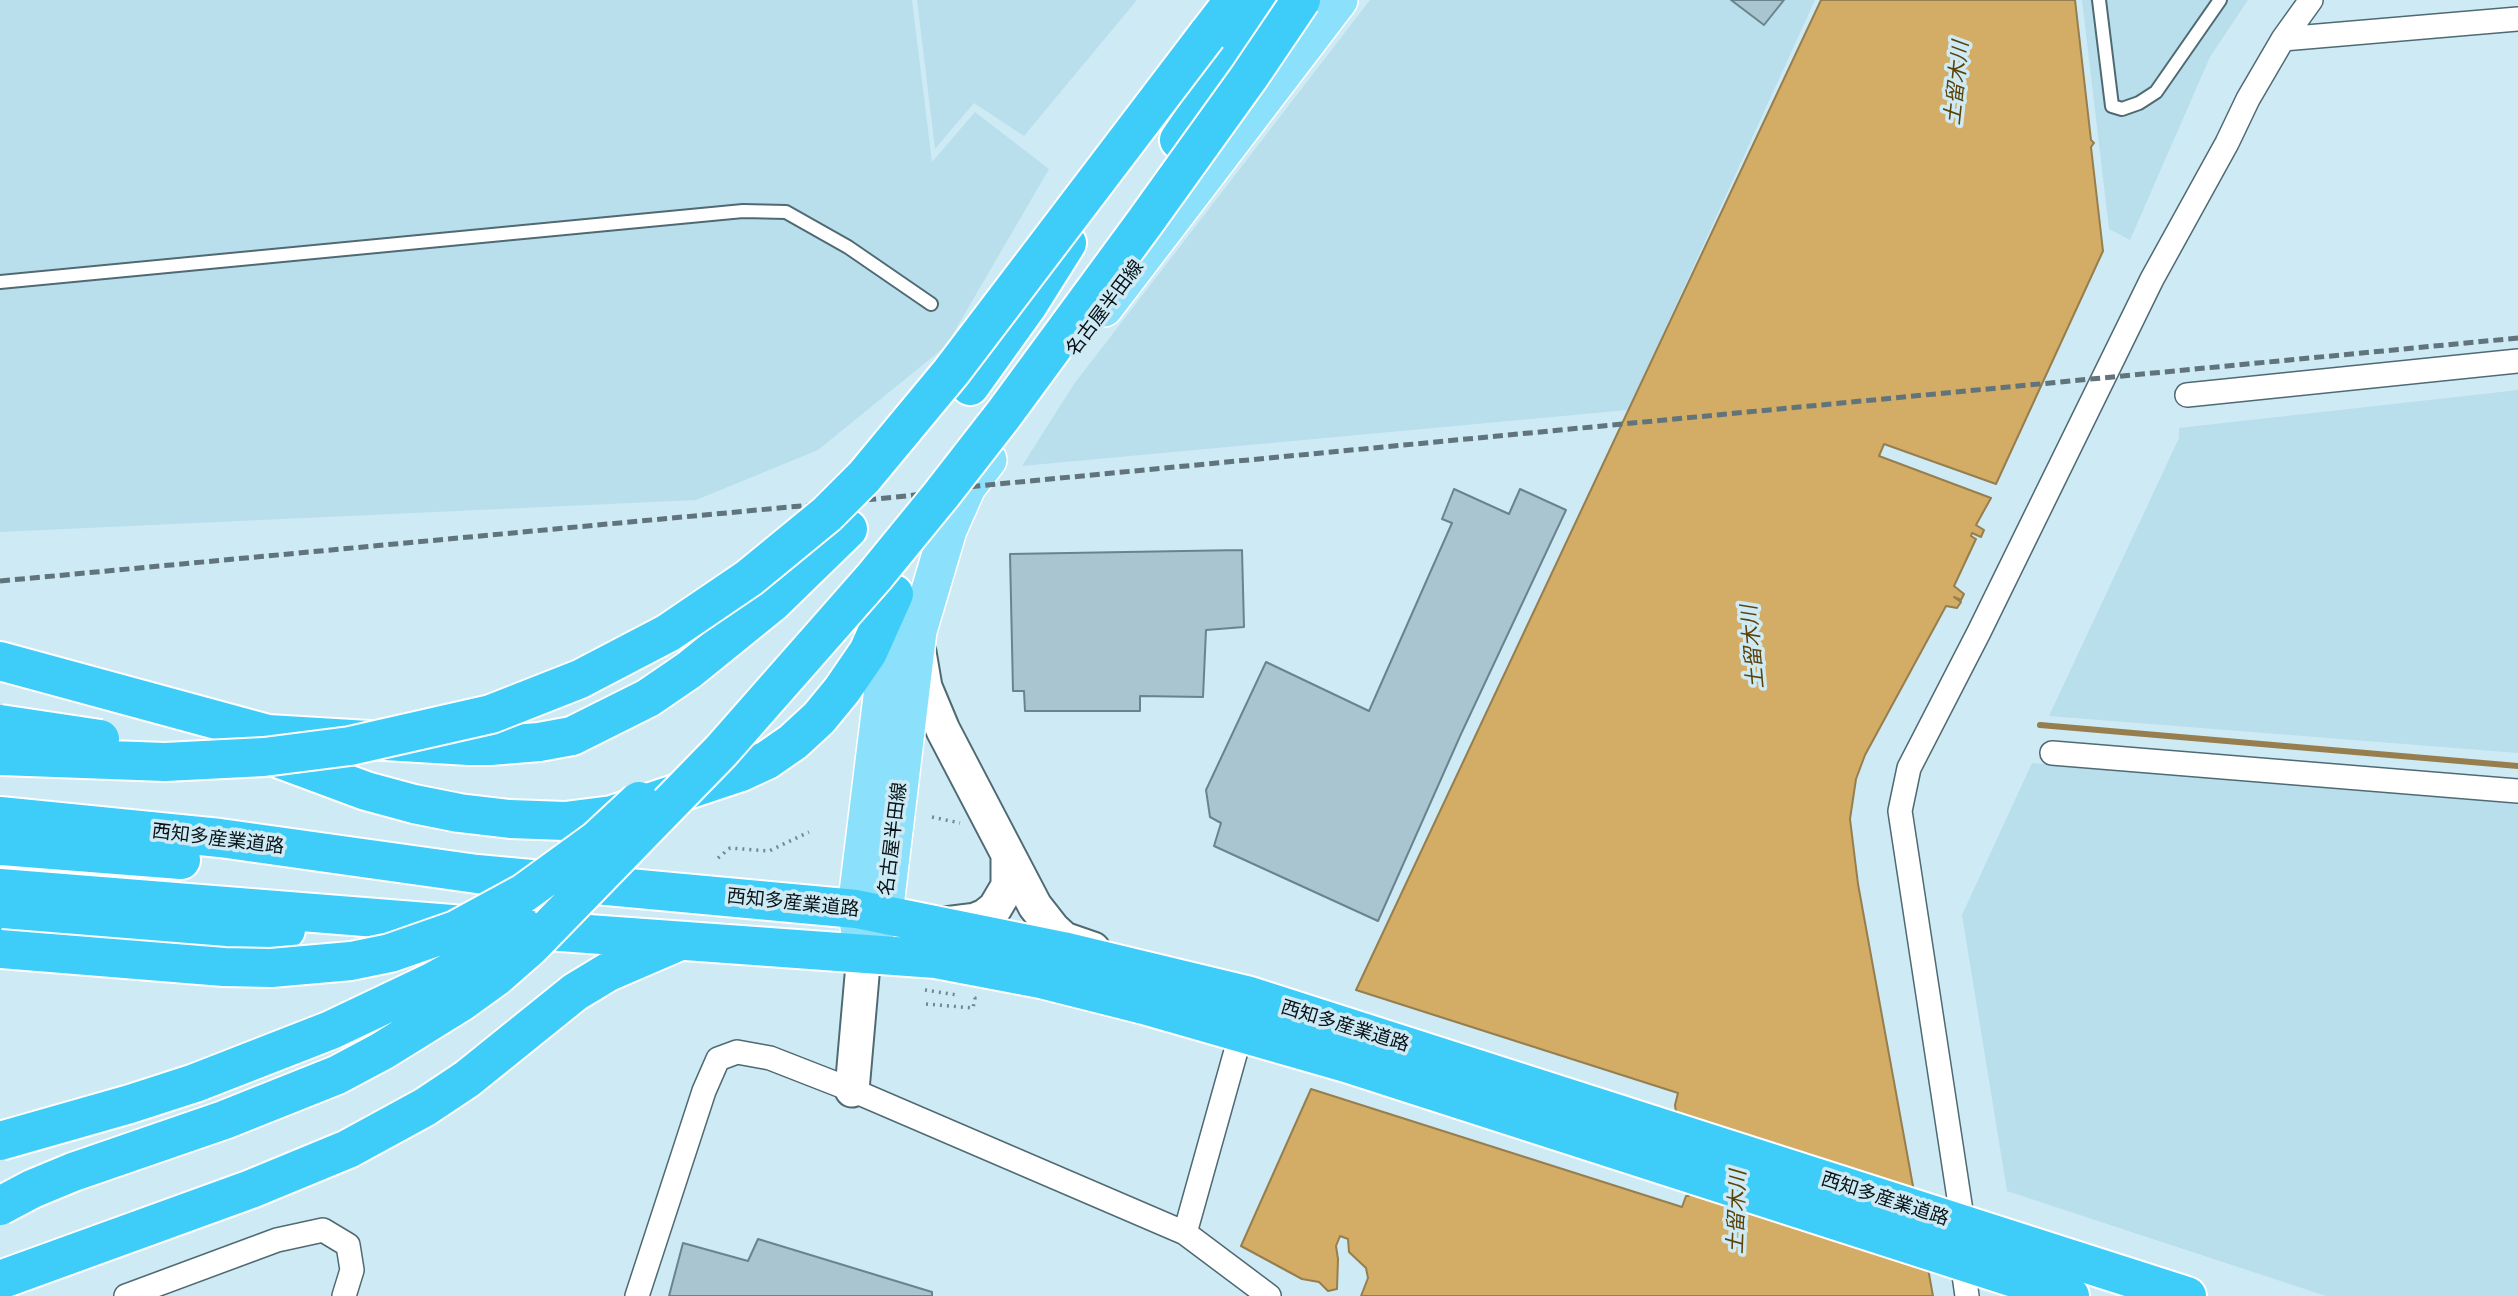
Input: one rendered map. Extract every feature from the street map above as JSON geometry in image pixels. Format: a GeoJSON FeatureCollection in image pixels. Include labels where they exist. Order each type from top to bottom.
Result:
{"type":"FeatureCollection","features":[{"type":"Feature","properties":{"kind":"highway"},"geometry":{"type":"LineString","coordinates":[[0,756],[164,762],[264,758],[308,753],[399,736],[491,714],[591,674],[668,633],[710,606],[789,546],[827,514],[864,477],[896,440],[1234,0]]}},
{"type":"Feature","properties":{"kind":"highway"},"geometry":{"type":"LineString","coordinates":[[1179,140],[1275,0]]}},
{"type":"Feature","properties":{"kind":"highway"},"geometry":{"type":"LineString","coordinates":[[0,949],[224,967],[297,967],[351,961],[390,953],[456,930],[489,914],[551,875],[597,839],[683,758],[857,567],[952,450],[1132,209],[1295,0]]}},
{"type":"Feature","properties":{"kind":"highway"},"geometry":{"type":"LineString","coordinates":[[0,1206],[74,1172],[282,1097],[337,1074],[382,1051],[461,1002],[497,976],[530,947],[721,751],[874,577],[1004,414],[1249,77],[1301,0]]}},
{"type":"Feature","properties":{"kind":"highway"},"geometry":{"type":"LineString","coordinates":[[0,661],[268,734],[490,746],[572,736],[648,698],[689,670],[773,602],[892,485],[930,440],[1028,305],[1146,117]]}},
{"type":"Feature","properties":{"kind":"highway"},"geometry":{"type":"LineString","coordinates":[[154,704],[228,740],[316,774],[414,804],[510,820],[565,821],[612,816],[741,772],[767,760],[793,743],[819,718],[862,661],[894,594]]}},
{"type":"Feature","properties":{"kind":"highway"},"geometry":{"type":"LineString","coordinates":[[0,724],[104,740],[177,747],[275,748],[399,736]]}},
{"type":"Feature","properties":{"kind":"highway","name":"西知多産業道路"},"geometry":{"type":"LineString","coordinates":[[0,816],[220,838],[477,874],[870,911],[1131,967],[1250,996],[1664,1128],[2070,1296]]}},
{"type":"Feature","properties":{"kind":"highway","name":"西知多産業道路"},"geometry":{"type":"LineString","coordinates":[[0,846],[208,863],[477,874]]}},
{"type":"Feature","properties":{"kind":"highway"},"geometry":{"type":"LineString","coordinates":[[0,1141],[195,1083],[387,1005],[476,958],[552,908],[610,865]]}},
{"type":"Feature","properties":{"kind":"highway","name":"西知多産業道路"},"geometry":{"type":"LineString","coordinates":[[0,888],[477,926],[936,958],[1041,979],[1346,1063],[1672,1166],[1956,1251],[2187,1296]]}},
{"type":"Feature","properties":{"kind":"highway","name":"西知多産業道路"},"geometry":{"type":"LineString","coordinates":[[0,920],[232,932],[477,926]]}},
{"type":"Feature","properties":{"kind":"highway"},"geometry":{"type":"LineString","coordinates":[[0,1280],[251,1189],[372,1137],[467,1079],[509,1048],[575,992],[608,972],[685,939]]}},
{"type":"Feature","properties":{"kind":"main road","name":"名古屋半田線"},"geometry":{"type":"LineString","coordinates":[[870,911],[894,594],[897,577],[926,494],[1093,278],[1263,0]]}},
{"type":"Feature","properties":{"kind":"main road","name":"名古屋半田線"},"geometry":{"type":"LineString","coordinates":[[864,953],[903,751],[918,632],[940,555],[967,487],[1339,0]]}},
{"type":"Feature","properties":{"kind":"street"},"geometry":{"type":"LineString","coordinates":[[1956,1251],[1901,823],[1900,811],[1909,768],[1979,632],[2152,279],[2227,143],[2248,99],[2283,39],[2311,0]]}},
{"type":"Feature","properties":{"kind":"street"},"geometry":{"type":"LineString","coordinates":[[2283,39],[2518,19]]}},
{"type":"Feature","properties":{"kind":"street"},"geometry":{"type":"LineString","coordinates":[[2186,395],[2518,361]]}},
{"type":"Feature","properties":{"kind":"street"},"geometry":{"type":"LineString","coordinates":[[918,632],[925,687],[950,744],[1039,912],[1064,939],[1079,945],[1179,972],[1250,996]]}},
{"type":"Feature","properties":{"kind":"street"},"geometry":{"type":"LineString","coordinates":[[903,751],[919,738],[929,736],[950,744]]}},
{"type":"Feature","properties":{"kind":"street"},"geometry":{"type":"LineString","coordinates":[[2052,753],[2518,791]]}},
{"type":"Feature","properties":{"kind":"street"},"geometry":{"type":"LineString","coordinates":[[940,925],[975,920],[995,908],[1008,886],[1008,855]]}},
{"type":"Feature","properties":{"kind":"street"},"geometry":{"type":"LineString","coordinates":[[852,1090],[864,953]]}},
{"type":"Feature","properties":{"kind":"street"},"geometry":{"type":"LineString","coordinates":[[1185,1233],[1241,1033]]}},
{"type":"Feature","properties":{"kind":"street"},"geometry":{"type":"LineString","coordinates":[[638,1296],[669,1193],[718,1059],[737,1052],[770,1058],[852,1090],[1185,1233],[1269,1296]]}},
{"type":"Feature","properties":{"kind":"street"},"geometry":{"type":"LineString","coordinates":[[126,1296],[277,1240],[323,1230],[348,1245],[352,1270],[344,1296]]}},
{"type":"Feature","properties":{"kind":"lane"},"geometry":{"type":"LineString","coordinates":[[2099,0],[2112,106],[2122,108],[2139,103],[2155,92],[2220,0]]}},
{"type":"Feature","properties":{"kind":"lane"},"geometry":{"type":"LineString","coordinates":[[0,282],[743,211],[786,212],[848,247],[931,304]]}},
{"type":"Feature","properties":{"kind":"path"},"geometry":{"type":"LineString","coordinates":[[932,817],[968,825]]}},
{"type":"Feature","properties":{"kind":"path"},"geometry":{"type":"LineString","coordinates":[[718,858],[730,848],[769,851],[809,832]]}},
{"type":"Feature","properties":{"kind":"path"},"geometry":{"type":"LineString","coordinates":[[925,990],[975,998],[973,1008],[926,1004]]}},
{"type":"Feature","properties":{"kind":"shaded area"},"geometry":{"type":"Polygon","coordinates":[[[0,0],[912,0],[932,162],[975,112],[1049,169],[946,346],[818,450],[696,500],[0,532],[0,0]]]}},
{"type":"Feature","properties":{"kind":"shaded area"},"geometry":{"type":"Polygon","coordinates":[[[917,0],[1137,0],[1024,136],[974,103],[935,149],[917,0]]]}},
{"type":"Feature","properties":{"kind":"shaded area"},"geometry":{"type":"Polygon","coordinates":[[[1370,0],[1815,0],[1628,410],[1022,466],[1074,384],[1370,0]]]}},
{"type":"Feature","properties":{"kind":"shaded area"},"geometry":{"type":"Polygon","coordinates":[[[2082,0],[2248,0],[2210,57],[2130,240],[2109,229],[2082,0]]]}},
{"type":"Feature","properties":{"kind":"shaded area"},"geometry":{"type":"Polygon","coordinates":[[[2518,390],[2518,753],[2049,716],[2179,438],[2179,428],[2518,390]]]}},
{"type":"Feature","properties":{"kind":"shaded area"},"geometry":{"type":"Polygon","coordinates":[[[2032,763],[2518,804],[2518,1296],[2326,1296],[2007,1191],[1962,915],[2032,763]]]}},
{"type":"Feature","properties":{"kind":"water","name":"土留木川"},"geometry":{"type":"Polygon","coordinates":[[[1821,0],[2075,0],[2091,140],[2094,143],[2091,147],[2103,251],[1996,484],[1884,444],[1879,456],[1991,498],[1976,525],[1984,530],[1981,537],[1972,533],[1971,536],[1976,539],[1954,586],[1964,594],[1961,600],[1954,597],[1961,602],[1957,608],[1946,606],[1865,755],[1856,779],[1850,819],[1858,884],[1933,1296],[1361,1296],[1368,1278],[1366,1268],[1349,1252],[1348,1239],[1340,1236],[1336,1246],[1337,1289],[1328,1291],[1319,1282],[1302,1279],[1241,1246],[1311,1089],[1682,1207],[1686,1196],[1689,1196],[1675,1105],[1678,1093],[1356,990],[1821,0]]]}},
{"type":"Feature","properties":{"kind":"building"},"geometry":{"type":"Polygon","coordinates":[[[1731,0],[1784,0],[1764,25],[1731,0]]]}},
{"type":"Feature","properties":{"kind":"building"},"geometry":{"type":"Polygon","coordinates":[[[1454,489],[1509,514],[1520,489],[1566,510],[1461,734],[1378,921],[1214,846],[1221,823],[1210,817],[1206,790],[1266,662],[1369,711],[1452,523],[1442,519],[1454,489]]]}},
{"type":"Feature","properties":{"kind":"building"},"geometry":{"type":"Polygon","coordinates":[[[1242,550],[1244,627],[1206,630],[1203,697],[1140,696],[1140,711],[1025,711],[1024,691],[1013,691],[1010,554],[1242,550]]]}},
{"type":"Feature","properties":{"kind":"building"},"geometry":{"type":"Polygon","coordinates":[[[758,1239],[932,1292],[932,1296],[669,1296],[683,1243],[748,1261],[758,1239]]]}},
{"type":"Feature","properties":{"kind":"waterway"},"geometry":{"type":"LineString","coordinates":[[2040,725],[2518,766]]}},
{"type":"Feature","properties":{"kind":"railway"},"geometry":{"type":"LineString","coordinates":[[0,581],[907,496],[967,487],[2518,338]]}}]}
